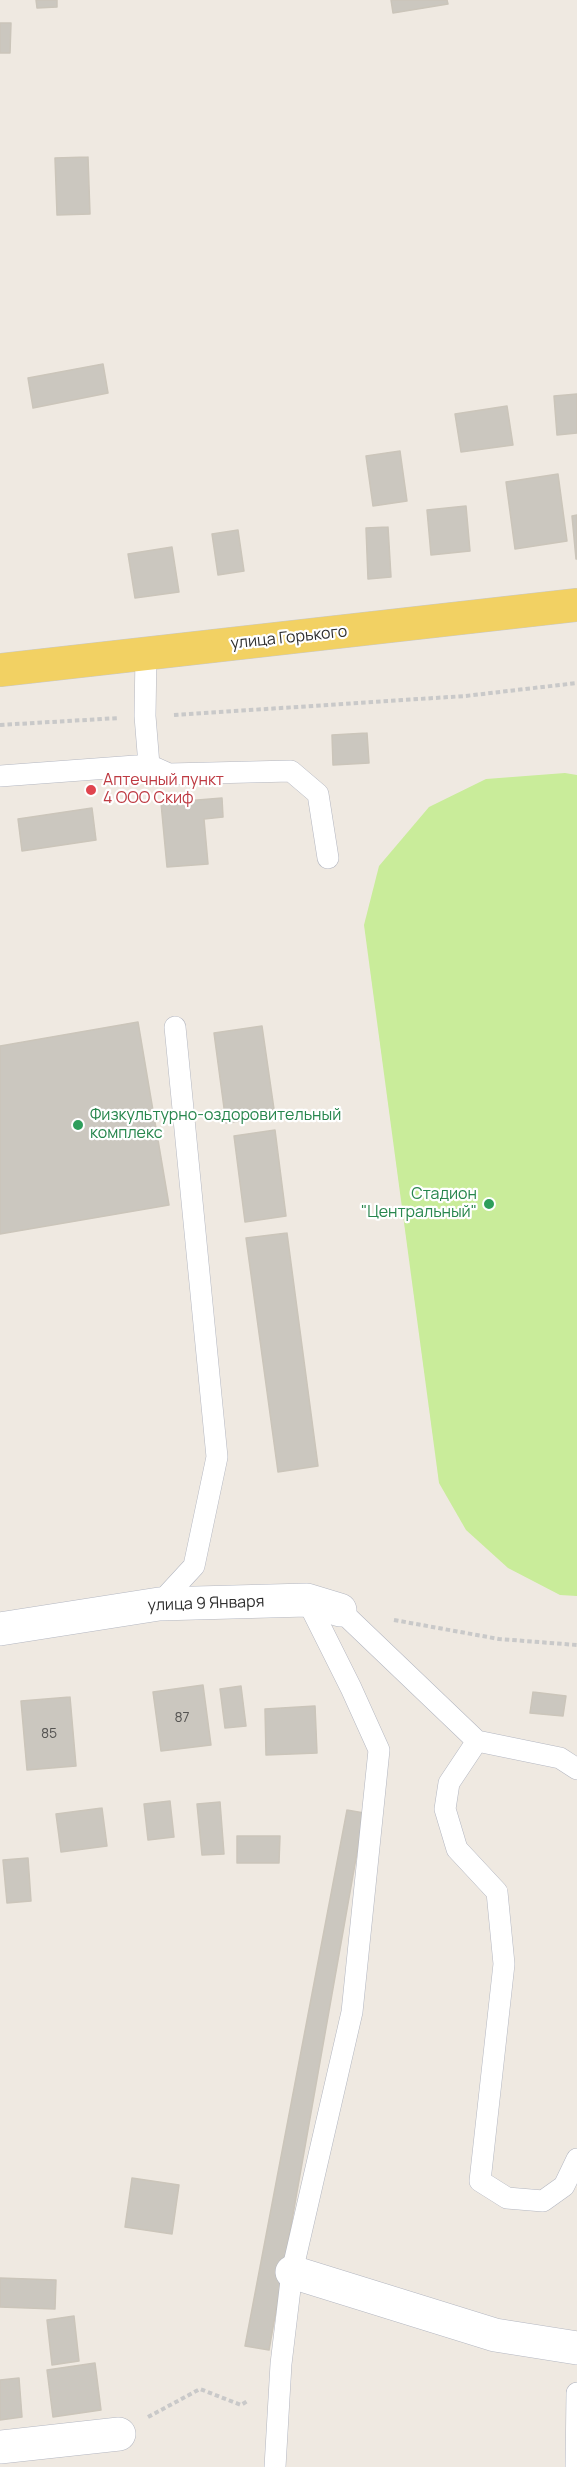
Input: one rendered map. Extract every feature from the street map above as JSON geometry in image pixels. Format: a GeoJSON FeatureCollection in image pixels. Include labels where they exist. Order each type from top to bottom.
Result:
{"type":"FeatureCollection","features":[{"type":"Feature","properties":{"kind":"main road","name":"улица Горького"},"geometry":{"type":"LineString","coordinates":[[0,670],[577,605]]}},
{"type":"Feature","properties":{"kind":"street","name":"улица 9 Января"},"geometry":{"type":"LineString","coordinates":[[0,1629],[159,1604],[307,1600],[340,1610]]}},
{"type":"Feature","properties":{"kind":"street"},"geometry":{"type":"LineString","coordinates":[[291,2272],[495,2335],[577,2348]]}},
{"type":"Feature","properties":{"kind":"street"},"geometry":{"type":"LineString","coordinates":[[0,2447],[119,2434]]}},
{"type":"Feature","properties":{"kind":"lane"},"geometry":{"type":"LineString","coordinates":[[146,654],[145,717],[148,765]]}},
{"type":"Feature","properties":{"kind":"lane"},"geometry":{"type":"LineString","coordinates":[[0,776],[148,765],[169,774],[291,771],[318,794],[328,858]]}},
{"type":"Feature","properties":{"kind":"lane"},"geometry":{"type":"LineString","coordinates":[[159,1604],[194,1566],[217,1457],[175,1027]]}},
{"type":"Feature","properties":{"kind":"lane"},"geometry":{"type":"LineString","coordinates":[[275,2467],[281,2364],[291,2272],[352,2012],[379,1750],[307,1600]]}},
{"type":"Feature","properties":{"kind":"lane"},"geometry":{"type":"LineString","coordinates":[[340,1610],[477,1741],[560,1758],[577,1769]]}},
{"type":"Feature","properties":{"kind":"lane"},"geometry":{"type":"LineString","coordinates":[[477,1741],[449,1783],[445,1809],[457,1849],[497,1892],[504,1964],[480,2181],[507,2198],[543,2201],[564,2186],[577,2159]]}},
{"type":"Feature","properties":{"kind":"lane"},"geometry":{"type":"LineString","coordinates":[[576,2467],[577,2393]]}},
{"type":"Feature","properties":{"kind":"path"},"geometry":{"type":"LineString","coordinates":[[0,725],[465,696],[577,684]]}},
{"type":"Feature","properties":{"kind":"path"},"geometry":{"type":"LineString","coordinates":[[340,1610],[499,1640],[577,1645]]}},
{"type":"Feature","properties":{"kind":"path"},"geometry":{"type":"LineString","coordinates":[[147,2417],[200,2390],[241,2405],[250,2399]]}},
{"type":"Feature","properties":{"kind":"green space","name":"Стадион \"Центральный\""},"geometry":{"type":"Polygon","coordinates":[[[565,773],[577,775],[577,1596],[560,1595],[508,1568],[466,1530],[439,1483],[364,925],[379,866],[429,807],[486,779],[565,773]]]}},
{"type":"Feature","properties":{"kind":"building"},"geometry":{"type":"Polygon","coordinates":[[[36,0],[57,0],[57,7],[37,8],[36,0]]]}},
{"type":"Feature","properties":{"kind":"building"},"geometry":{"type":"Polygon","coordinates":[[[391,0],[447,0],[448,4],[393,13],[391,0]]]}},
{"type":"Feature","properties":{"kind":"building"},"geometry":{"type":"Polygon","coordinates":[[[0,23],[11,23],[10,53],[0,53],[0,23]]]}},
{"type":"Feature","properties":{"kind":"building"},"geometry":{"type":"Polygon","coordinates":[[[88,157],[90,214],[57,215],[55,158],[88,157]]]}},
{"type":"Feature","properties":{"kind":"building"},"geometry":{"type":"Polygon","coordinates":[[[103,364],[108,393],[33,408],[28,378],[103,364]]]}},
{"type":"Feature","properties":{"kind":"building"},"geometry":{"type":"Polygon","coordinates":[[[577,394],[577,433],[557,435],[554,396],[577,394]]]}},
{"type":"Feature","properties":{"kind":"building"},"geometry":{"type":"Polygon","coordinates":[[[507,406],[513,445],[461,452],[455,414],[507,406]]]}},
{"type":"Feature","properties":{"kind":"building"},"geometry":{"type":"Polygon","coordinates":[[[400,451],[407,501],[373,506],[366,456],[400,451]]]}},
{"type":"Feature","properties":{"kind":"building"},"geometry":{"type":"Polygon","coordinates":[[[558,474],[567,541],[515,549],[506,482],[558,474]]]}},
{"type":"Feature","properties":{"kind":"building"},"geometry":{"type":"Polygon","coordinates":[[[466,506],[470,551],[431,555],[427,510],[466,506]]]}},
{"type":"Feature","properties":{"kind":"building"},"geometry":{"type":"Polygon","coordinates":[[[577,515],[577,559],[576,559],[572,516],[577,515]]]}},
{"type":"Feature","properties":{"kind":"building"},"geometry":{"type":"Polygon","coordinates":[[[388,527],[391,577],[368,579],[366,528],[388,527]]]}},
{"type":"Feature","properties":{"kind":"building"},"geometry":{"type":"Polygon","coordinates":[[[238,530],[244,571],[218,575],[212,534],[238,530]]]}},
{"type":"Feature","properties":{"kind":"building"},"geometry":{"type":"Polygon","coordinates":[[[172,547],[179,592],[135,598],[128,554],[172,547]]]}},
{"type":"Feature","properties":{"kind":"building"},"geometry":{"type":"Polygon","coordinates":[[[367,733],[369,763],[333,765],[332,735],[367,733]]]}},
{"type":"Feature","properties":{"kind":"building"},"geometry":{"type":"Polygon","coordinates":[[[222,798],[223,817],[204,819],[208,864],[167,867],[161,803],[222,798]]]}},
{"type":"Feature","properties":{"kind":"building"},"geometry":{"type":"Polygon","coordinates":[[[92,808],[96,840],[22,851],[18,819],[92,808]]]}},
{"type":"Feature","properties":{"kind":"building","name":"Физкультурно-оздоровительный комплекс"},"geometry":{"type":"Polygon","coordinates":[[[138,1022],[169,1205],[0,1234],[0,1046],[138,1022]]]}},
{"type":"Feature","properties":{"kind":"building"},"geometry":{"type":"Polygon","coordinates":[[[262,1026],[275,1116],[226,1123],[214,1033],[262,1026]]]}},
{"type":"Feature","properties":{"kind":"building"},"geometry":{"type":"Polygon","coordinates":[[[275,1130],[286,1216],[245,1222],[234,1136],[275,1130]]]}},
{"type":"Feature","properties":{"kind":"building"},"geometry":{"type":"Polygon","coordinates":[[[287,1233],[318,1466],[278,1472],[246,1238],[287,1233]]]}},
{"type":"Feature","properties":{"kind":"building"},"geometry":{"type":"Polygon","coordinates":[[[203,1685],[211,1745],[161,1751],[153,1692],[203,1685]]]}},
{"type":"Feature","properties":{"kind":"building"},"geometry":{"type":"Polygon","coordinates":[[[241,1686],[246,1726],[225,1728],[220,1689],[241,1686]]]}},
{"type":"Feature","properties":{"kind":"building"},"geometry":{"type":"Polygon","coordinates":[[[533,1692],[566,1696],[563,1716],[530,1713],[533,1692]]]}},
{"type":"Feature","properties":{"kind":"building"},"geometry":{"type":"Polygon","coordinates":[[[70,1697],[76,1766],[27,1770],[21,1701],[70,1697]]]}},
{"type":"Feature","properties":{"kind":"building"},"geometry":{"type":"Polygon","coordinates":[[[315,1706],[317,1753],[266,1755],[265,1709],[315,1706]]]}},
{"type":"Feature","properties":{"kind":"building"},"geometry":{"type":"Polygon","coordinates":[[[170,1801],[174,1837],[148,1840],[144,1804],[170,1801]]]}},
{"type":"Feature","properties":{"kind":"building"},"geometry":{"type":"Polygon","coordinates":[[[220,1802],[224,1854],[202,1855],[197,1804],[220,1802]]]}},
{"type":"Feature","properties":{"kind":"building"},"geometry":{"type":"Polygon","coordinates":[[[102,1808],[107,1846],[61,1852],[56,1814],[102,1808]]]}},
{"type":"Feature","properties":{"kind":"building"},"geometry":{"type":"Polygon","coordinates":[[[347,1810],[364,1813],[269,2350],[245,2346],[347,1810]]]}},
{"type":"Feature","properties":{"kind":"building"},"geometry":{"type":"Polygon","coordinates":[[[237,1836],[280,1836],[279,1863],[237,1863],[237,1836]]]}},
{"type":"Feature","properties":{"kind":"building"},"geometry":{"type":"Polygon","coordinates":[[[28,1858],[31,1901],[7,1903],[3,1860],[28,1858]]]}},
{"type":"Feature","properties":{"kind":"building"},"geometry":{"type":"Polygon","coordinates":[[[132,2178],[179,2185],[172,2234],[125,2227],[132,2178]]]}},
{"type":"Feature","properties":{"kind":"building"},"geometry":{"type":"Polygon","coordinates":[[[0,2278],[56,2280],[55,2309],[0,2307],[0,2278]]]}},
{"type":"Feature","properties":{"kind":"building"},"geometry":{"type":"Polygon","coordinates":[[[74,2316],[79,2361],[52,2365],[47,2320],[74,2316]]]}},
{"type":"Feature","properties":{"kind":"building"},"geometry":{"type":"Polygon","coordinates":[[[95,2363],[101,2410],[53,2417],[47,2370],[95,2363]]]}},
{"type":"Feature","properties":{"kind":"building"},"geometry":{"type":"Polygon","coordinates":[[[19,2378],[22,2417],[0,2420],[0,2380],[19,2378]]]}},
{"type":"Feature","properties":{"kind":"place","name":"Аптечный пункт 4 ООО Скиф"},"geometry":{"type":"Point","coordinates":[91,790]}},
{"type":"Feature","properties":{"kind":"place","name":"Физкультурно-оздоровительный комплекс"},"geometry":{"type":"Point","coordinates":[78,1125]}},
{"type":"Feature","properties":{"kind":"place","name":"Стадион \"Центральный\""},"geometry":{"type":"Point","coordinates":[489,1204]}}]}
